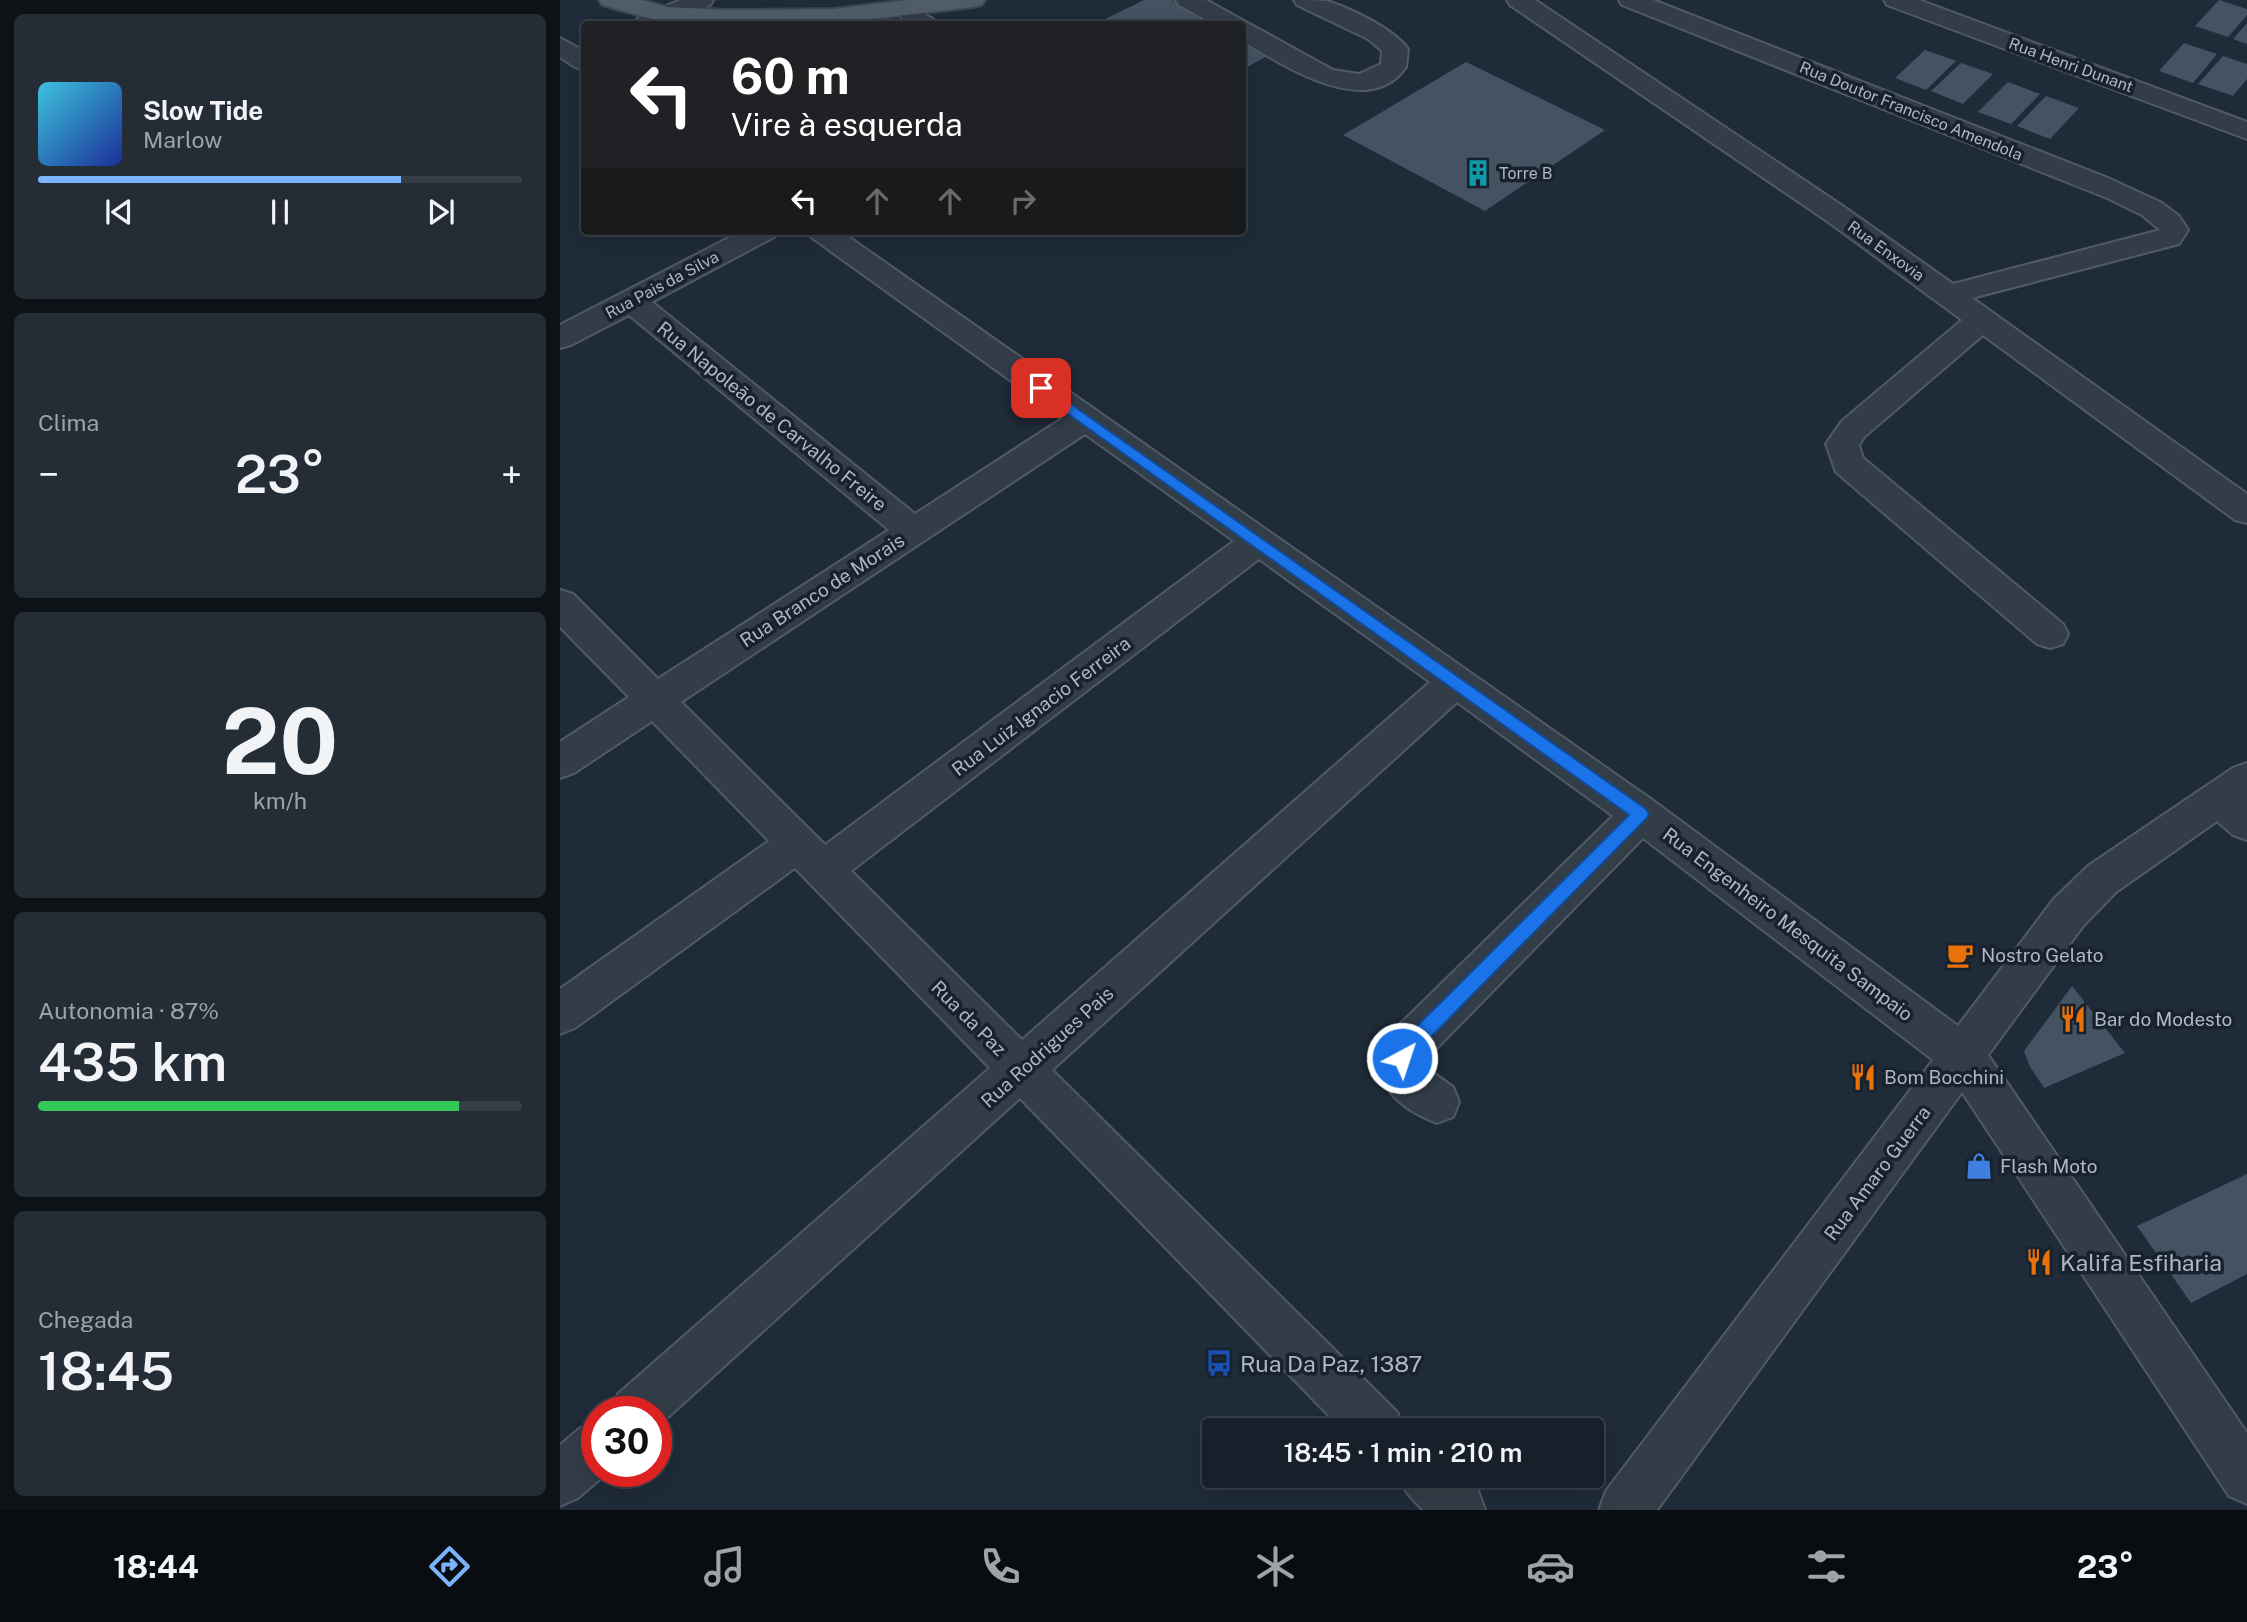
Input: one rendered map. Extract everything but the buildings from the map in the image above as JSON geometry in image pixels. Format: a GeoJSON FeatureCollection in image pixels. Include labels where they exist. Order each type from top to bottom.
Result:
{"type":"FeatureCollection","features":[{"type":"Feature","properties":{"kind":"main road"},"geometry":{"type":"LineString","coordinates":[[611,0],[657,19],[917,16],[972,0]]}},
{"type":"Feature","properties":{"kind":"street"},"geometry":{"type":"LineString","coordinates":[[657,19],[701,0]]}},
{"type":"Feature","properties":{"kind":"street"},"geometry":{"type":"LineString","coordinates":[[1188,0],[1226,21]]}},
{"type":"Feature","properties":{"kind":"street"},"geometry":{"type":"LineString","coordinates":[[1246,32],[1330,79],[1350,82],[1373,79],[1393,67],[1395,49],[1377,34],[1306,0]]}},
{"type":"Feature","properties":{"kind":"street","name":"Rua Enxovia"},"geometry":{"type":"LineString","coordinates":[[1519,0],[1558,9],[1837,215],[2247,511]]}},
{"type":"Feature","properties":{"kind":"street","name":"Rua Doutor Francisco Amendola"},"geometry":{"type":"LineString","coordinates":[[1631,0],[2132,199],[2172,224],[2174,229],[2169,238],[1947,295]]}},
{"type":"Feature","properties":{"kind":"street","name":"Rua Henri Dunant"},"geometry":{"type":"LineString","coordinates":[[1896,0],[2247,131]]}},
{"type":"Feature","properties":{"kind":"street"},"geometry":{"type":"LineString","coordinates":[[816,21],[833,16]]}},
{"type":"Feature","properties":{"kind":"street","name":"Rua Pais da Silva"},"geometry":{"type":"LineString","coordinates":[[560,338],[756,235]]}},
{"type":"Feature","properties":{"kind":"street","name":"Rua Engenheiro Mesquita Sampaio"},"geometry":{"type":"LineString","coordinates":[[827,235],[1457,681],[1641,814],[1963,1056],[2247,1478]]}},
{"type":"Feature","properties":{"kind":"street","name":"Rua Napoleão de Carvalho Freire"},"geometry":{"type":"LineString","coordinates":[[631,301],[912,530]]}},
{"type":"Feature","properties":{"kind":"street"},"geometry":{"type":"LineString","coordinates":[[1982,320],[1853,429],[1842,444],[1848,464],[2050,634]]}},
{"type":"Feature","properties":{"kind":"street","name":"Rua Branco de Morais"},"geometry":{"type":"LineString","coordinates":[[560,762],[1085,419]]}},
{"type":"Feature","properties":{"kind":"street","name":"Rua Luiz Ignacio Ferreira"},"geometry":{"type":"LineString","coordinates":[[560,1014],[809,857],[1259,541]]}},
{"type":"Feature","properties":{"kind":"street","name":"Rua da Paz"},"geometry":{"type":"LineString","coordinates":[[560,604],[1367,1418]]}},
{"type":"Feature","properties":{"kind":"street","name":"Rua Rodrigues Pais"},"geometry":{"type":"LineString","coordinates":[[654,1396],[1457,681]]}},
{"type":"Feature","properties":{"kind":"street","name":"Rua Amaro Guerra"},"geometry":{"type":"LineString","coordinates":[[1625,1510],[2068,913],[2102,879],[2238,800]]}},
{"type":"Feature","properties":{"kind":"street"},"geometry":{"type":"LineString","coordinates":[[1437,1102],[1403,1077],[1400,1068],[1404,1051],[1641,814]]}},
{"type":"Feature","properties":{"kind":"street"},"geometry":{"type":"LineString","coordinates":[[560,1480],[581,1461]]}},
{"type":"Feature","properties":{"kind":"street"},"geometry":{"type":"LineString","coordinates":[[1438,1488],[1460,1510]]}},
{"type":"Feature","properties":{"kind":"place","name":"Torre B"},"geometry":{"type":"Point","coordinates":[1478,173]}},
{"type":"Feature","properties":{"kind":"place","name":"Nostro Gelato"},"geometry":{"type":"Point","coordinates":[1960,955]}},
{"type":"Feature","properties":{"kind":"place","name":"Bar do Modesto"},"geometry":{"type":"Point","coordinates":[2073,1019]}},
{"type":"Feature","properties":{"kind":"place","name":"Bom Bocchini"},"geometry":{"type":"Point","coordinates":[1863,1077]}},
{"type":"Feature","properties":{"kind":"place","name":"Flash Moto"},"geometry":{"type":"Point","coordinates":[1979,1166]}},
{"type":"Feature","properties":{"kind":"place","name":"Kalifa Esfiharia"},"geometry":{"type":"Point","coordinates":[2039,1262]}},
{"type":"Feature","properties":{"kind":"place","name":"Rua Da Paz, 1387"},"geometry":{"type":"Point","coordinates":[1219,1363]}},
{"type":"Feature","properties":{"kind":"route"},"geometry":{"type":"LineString","coordinates":[[1041,388],[1641,814],[1404,1051],[1402,1058]]}}]}
